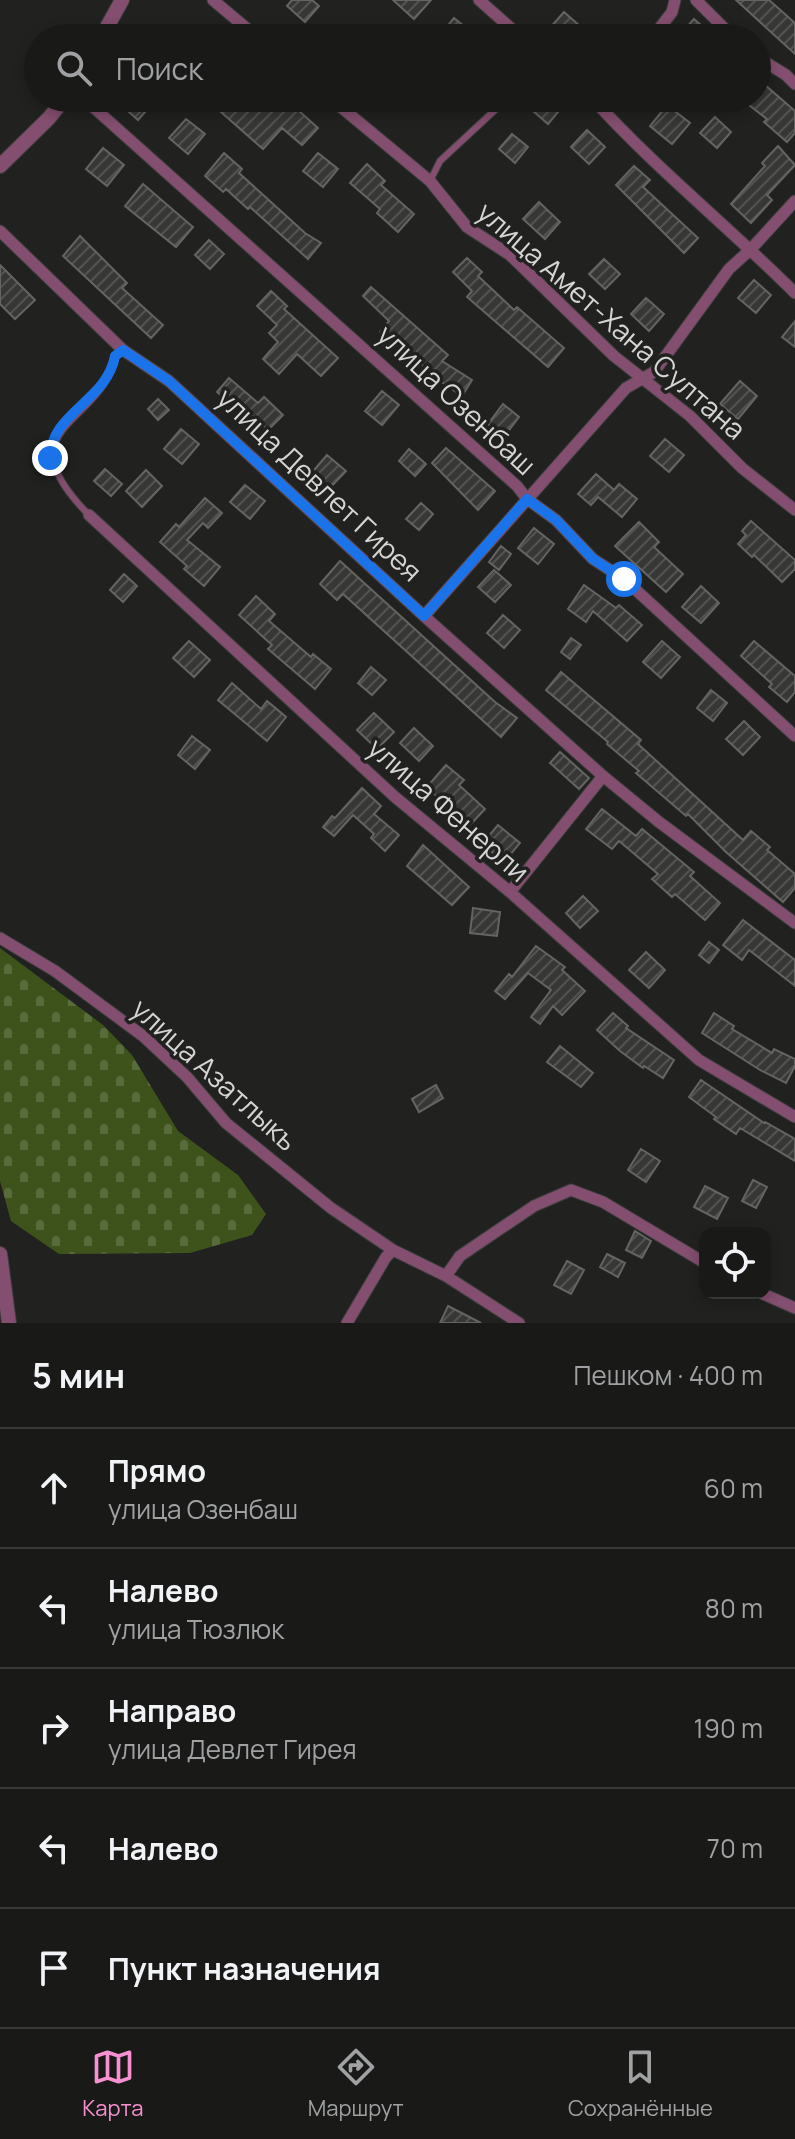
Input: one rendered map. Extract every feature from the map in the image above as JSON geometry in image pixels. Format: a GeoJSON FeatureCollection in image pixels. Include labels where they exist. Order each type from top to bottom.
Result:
{"type":"FeatureCollection","features":[{"type":"Feature","properties":{"kind":"street"},"geometry":{"type":"LineString","coordinates":[[109,24],[122,0]]}},
{"type":"Feature","properties":{"kind":"street"},"geometry":{"type":"LineString","coordinates":[[213,0],[241,24]]}},
{"type":"Feature","properties":{"kind":"street"},"geometry":{"type":"LineString","coordinates":[[479,0],[506,24]]}},
{"type":"Feature","properties":{"kind":"street"},"geometry":{"type":"LineString","coordinates":[[663,24],[672,12],[675,0]]}},
{"type":"Feature","properties":{"kind":"street"},"geometry":{"type":"LineString","coordinates":[[696,0],[720,24]]}},
{"type":"Feature","properties":{"kind":"street"},"geometry":{"type":"LineString","coordinates":[[771,66],[795,84]]}},
{"type":"Feature","properties":{"kind":"street"},"geometry":{"type":"LineString","coordinates":[[0,166],[54,112]]}},
{"type":"Feature","properties":{"kind":"street","name":"улица Озенбаш"},"geometry":{"type":"LineString","coordinates":[[99,112],[517,486],[527,499],[556,520],[593,559],[624,579],[795,736]]}},
{"type":"Feature","properties":{"kind":"street","name":"улица Амет-Хана Султана"},"geometry":{"type":"LineString","coordinates":[[347,112],[430,181],[467,227],[510,255],[614,356],[690,416],[742,468],[795,510]]}},
{"type":"Feature","properties":{"kind":"street"},"geometry":{"type":"LineString","coordinates":[[604,112],[795,293]]}},
{"type":"Feature","properties":{"kind":"street"},"geometry":{"type":"LineString","coordinates":[[424,616],[626,388],[654,372],[729,269],[795,201]]}},
{"type":"Feature","properties":{"kind":"street","name":"улица Девлет Гирея"},"geometry":{"type":"LineString","coordinates":[[0,231],[123,350],[169,381],[603,776],[659,822],[795,923]]}},
{"type":"Feature","properties":{"kind":"street","name":"улица Фенерли"},"geometry":{"type":"LineString","coordinates":[[89,515],[395,797],[510,892],[699,1060],[795,1117]]}},
{"type":"Feature","properties":{"kind":"street"},"geometry":{"type":"LineString","coordinates":[[510,892],[603,776]]}},
{"type":"Feature","properties":{"kind":"street","name":"улица Азатлыкъ"},"geometry":{"type":"LineString","coordinates":[[0,938],[55,971],[143,1036],[187,1077],[226,1123],[331,1208],[393,1250],[446,1276],[519,1323]]}},
{"type":"Feature","properties":{"kind":"street"},"geometry":{"type":"LineString","coordinates":[[446,1276],[460,1256],[534,1206],[571,1190],[603,1202],[699,1259]]}},
{"type":"Feature","properties":{"kind":"street"},"geometry":{"type":"LineString","coordinates":[[347,1323],[393,1250]]}},
{"type":"Feature","properties":{"kind":"street"},"geometry":{"type":"LineString","coordinates":[[0,1254],[6,1321]]}},
{"type":"Feature","properties":{"kind":"street"},"geometry":{"type":"LineString","coordinates":[[771,1297],[795,1308]]}},
{"type":"Feature","properties":{"kind":"lane"},"geometry":{"type":"LineString","coordinates":[[430,181],[440,161],[493,112]]}},
{"type":"Feature","properties":{"kind":"lane"},"geometry":{"type":"LineString","coordinates":[[89,515],[58,481],[50,458],[50,447],[57,432],[97,393],[112,372],[115,356],[123,350]]}},
{"type":"Feature","properties":{"kind":"green space"},"geometry":{"type":"Polygon","coordinates":[[[0,948],[103,1025],[132,1055],[178,1131],[238,1175],[266,1214],[252,1235],[190,1253],[59,1254],[11,1221],[0,1181],[0,948]]]}},
{"type":"Feature","properties":{"kind":"building"},"geometry":{"type":"Polygon","coordinates":[[[292,0],[312,0],[319,6],[305,22],[287,6],[292,0]]]}},
{"type":"Feature","properties":{"kind":"building"},"geometry":{"type":"Polygon","coordinates":[[[393,0],[431,0],[414,19],[393,0]]]}},
{"type":"Feature","properties":{"kind":"building"},"geometry":{"type":"Polygon","coordinates":[[[736,0],[769,0],[795,23],[795,54],[771,32],[771,24],[762,24],[736,0]]]}},
{"type":"Feature","properties":{"kind":"building"},"geometry":{"type":"Polygon","coordinates":[[[564,12],[578,24],[554,24],[564,12]]]}},
{"type":"Feature","properties":{"kind":"building"},"geometry":{"type":"Polygon","coordinates":[[[771,90],[795,111],[795,133],[787,142],[764,122],[767,119],[758,112],[771,112],[771,90]]]}},
{"type":"Feature","properties":{"kind":"building"},"geometry":{"type":"Polygon","coordinates":[[[129,112],[145,112],[138,120],[129,112]]]}},
{"type":"Feature","properties":{"kind":"building"},"geometry":{"type":"Polygon","coordinates":[[[221,112],[300,112],[318,128],[302,145],[282,128],[263,149],[221,112]]]}},
{"type":"Feature","properties":{"kind":"building"},"geometry":{"type":"Polygon","coordinates":[[[534,112],[558,112],[548,124],[534,112]]]}},
{"type":"Feature","properties":{"kind":"building"},"geometry":{"type":"Polygon","coordinates":[[[661,112],[676,112],[690,123],[672,144],[650,126],[661,112]]]}},
{"type":"Feature","properties":{"kind":"building"},"geometry":{"type":"Polygon","coordinates":[[[715,117],[731,132],[717,148],[700,133],[715,117]]]}},
{"type":"Feature","properties":{"kind":"building"},"geometry":{"type":"Polygon","coordinates":[[[186,119],[205,134],[188,154],[169,138],[186,119]]]}},
{"type":"Feature","properties":{"kind":"building"},"geometry":{"type":"Polygon","coordinates":[[[587,130],[605,147],[589,164],[571,147],[587,130]]]}},
{"type":"Feature","properties":{"kind":"building"},"geometry":{"type":"Polygon","coordinates":[[[512,134],[528,147],[515,163],[499,149],[512,134]]]}},
{"type":"Feature","properties":{"kind":"building"},"geometry":{"type":"Polygon","coordinates":[[[778,146],[795,165],[767,195],[772,200],[751,223],[731,204],[765,166],[762,163],[778,146]]]}},
{"type":"Feature","properties":{"kind":"building"},"geometry":{"type":"Polygon","coordinates":[[[103,148],[124,165],[107,186],[86,169],[103,148]]]}},
{"type":"Feature","properties":{"kind":"building"},"geometry":{"type":"Polygon","coordinates":[[[224,153],[242,169],[239,173],[305,233],[321,243],[308,259],[250,207],[248,209],[226,189],[223,192],[205,176],[224,153]]]}},
{"type":"Feature","properties":{"kind":"building"},"geometry":{"type":"Polygon","coordinates":[[[318,153],[338,169],[323,187],[303,171],[318,153]]]}},
{"type":"Feature","properties":{"kind":"building"},"geometry":{"type":"Polygon","coordinates":[[[367,164],[385,181],[381,185],[414,214],[398,232],[377,213],[380,209],[350,183],[367,164]]]}},
{"type":"Feature","properties":{"kind":"building"},"geometry":{"type":"Polygon","coordinates":[[[634,166],[650,180],[643,187],[698,238],[684,253],[616,185],[634,166]]]}},
{"type":"Feature","properties":{"kind":"building"},"geometry":{"type":"Polygon","coordinates":[[[143,184],[193,227],[176,247],[125,206],[143,184]]]}},
{"type":"Feature","properties":{"kind":"building"},"geometry":{"type":"Polygon","coordinates":[[[539,202],[560,222],[545,239],[523,219],[539,202]]]}},
{"type":"Feature","properties":{"kind":"building"},"geometry":{"type":"Polygon","coordinates":[[[80,236],[127,283],[122,288],[163,325],[151,338],[63,256],[80,236]]]}},
{"type":"Feature","properties":{"kind":"building"},"geometry":{"type":"Polygon","coordinates":[[[209,240],[224,254],[210,269],[195,255],[209,240]]]}},
{"type":"Feature","properties":{"kind":"building"},"geometry":{"type":"Polygon","coordinates":[[[467,258],[482,272],[478,276],[514,310],[517,307],[564,348],[548,367],[467,297],[472,291],[453,272],[467,258]]]}},
{"type":"Feature","properties":{"kind":"building"},"geometry":{"type":"Polygon","coordinates":[[[604,259],[620,274],[605,289],[589,274],[604,259]]]}},
{"type":"Feature","properties":{"kind":"building"},"geometry":{"type":"Polygon","coordinates":[[[0,265],[35,300],[15,319],[0,304],[0,265]]]}},
{"type":"Feature","properties":{"kind":"building"},"geometry":{"type":"Polygon","coordinates":[[[754,280],[771,295],[756,313],[738,298],[754,280]]]}},
{"type":"Feature","properties":{"kind":"building"},"geometry":{"type":"Polygon","coordinates":[[[371,287],[448,355],[442,361],[472,380],[462,396],[380,332],[389,321],[363,296],[371,287]]]}},
{"type":"Feature","properties":{"kind":"building"},"geometry":{"type":"Polygon","coordinates":[[[271,291],[287,306],[284,309],[338,358],[321,376],[297,354],[279,374],[263,359],[278,342],[269,333],[277,325],[257,306],[271,291]]]}},
{"type":"Feature","properties":{"kind":"building"},"geometry":{"type":"Polygon","coordinates":[[[646,298],[664,314],[649,331],[631,314],[646,298]]]}},
{"type":"Feature","properties":{"kind":"building"},"geometry":{"type":"Polygon","coordinates":[[[795,321],[795,347],[782,337],[795,321]]]}},
{"type":"Feature","properties":{"kind":"building"},"geometry":{"type":"Polygon","coordinates":[[[229,378],[258,403],[264,397],[283,415],[268,430],[240,404],[236,409],[217,392],[229,378]]]}},
{"type":"Feature","properties":{"kind":"building"},"geometry":{"type":"Polygon","coordinates":[[[740,381],[757,396],[738,419],[720,404],[740,381]]]}},
{"type":"Feature","properties":{"kind":"building"},"geometry":{"type":"Polygon","coordinates":[[[382,391],[399,405],[382,425],[365,411],[382,391]]]}},
{"type":"Feature","properties":{"kind":"building"},"geometry":{"type":"Polygon","coordinates":[[[158,399],[169,410],[158,420],[148,409],[158,399]]]}},
{"type":"Feature","properties":{"kind":"building"},"geometry":{"type":"Polygon","coordinates":[[[503,404],[519,417],[504,437],[488,424],[503,404]]]}},
{"type":"Feature","properties":{"kind":"building"},"geometry":{"type":"Polygon","coordinates":[[[181,429],[199,444],[182,464],[164,449],[181,429]]]}},
{"type":"Feature","properties":{"kind":"building"},"geometry":{"type":"Polygon","coordinates":[[[665,439],[684,455],[669,472],[650,456],[665,439]]]}},
{"type":"Feature","properties":{"kind":"building"},"geometry":{"type":"Polygon","coordinates":[[[446,448],[495,491],[478,510],[432,463],[446,448]]]}},
{"type":"Feature","properties":{"kind":"building"},"geometry":{"type":"Polygon","coordinates":[[[409,449],[426,464],[415,476],[399,461],[409,449]]]}},
{"type":"Feature","properties":{"kind":"building"},"geometry":{"type":"Polygon","coordinates":[[[327,455],[346,471],[327,491],[309,476],[327,455]]]}},
{"type":"Feature","properties":{"kind":"building"},"geometry":{"type":"Polygon","coordinates":[[[105,469],[122,484],[111,496],[94,481],[105,469]]]}},
{"type":"Feature","properties":{"kind":"building"},"geometry":{"type":"Polygon","coordinates":[[[146,470],[162,486],[142,507],[126,491],[146,470]]]}},
{"type":"Feature","properties":{"kind":"building"},"geometry":{"type":"Polygon","coordinates":[[[596,474],[614,490],[619,484],[637,499],[622,517],[598,497],[591,505],[578,494],[596,474]]]}},
{"type":"Feature","properties":{"kind":"building"},"geometry":{"type":"Polygon","coordinates":[[[245,485],[265,501],[250,519],[230,502],[245,485]]]}},
{"type":"Feature","properties":{"kind":"building"},"geometry":{"type":"Polygon","coordinates":[[[205,498],[222,513],[208,528],[203,523],[187,540],[220,567],[204,586],[160,542],[176,524],[179,527],[205,498]]]}},
{"type":"Feature","properties":{"kind":"building"},"geometry":{"type":"Polygon","coordinates":[[[421,503],[433,514],[419,530],[406,519],[421,503]]]}},
{"type":"Feature","properties":{"kind":"building"},"geometry":{"type":"Polygon","coordinates":[[[751,521],[795,560],[795,569],[782,582],[738,544],[746,535],[742,531],[751,521]]]}},
{"type":"Feature","properties":{"kind":"building"},"geometry":{"type":"Polygon","coordinates":[[[639,522],[659,542],[654,547],[683,574],[666,592],[615,546],[639,522]]]}},
{"type":"Feature","properties":{"kind":"building"},"geometry":{"type":"Polygon","coordinates":[[[534,528],[554,544],[538,564],[518,548],[534,528]]]}},
{"type":"Feature","properties":{"kind":"building"},"geometry":{"type":"Polygon","coordinates":[[[501,546],[511,554],[499,570],[489,562],[501,546]]]}},
{"type":"Feature","properties":{"kind":"building"},"geometry":{"type":"Polygon","coordinates":[[[340,561],[495,702],[517,718],[501,737],[343,594],[337,600],[320,584],[340,561]]]}},
{"type":"Feature","properties":{"kind":"building"},"geometry":{"type":"Polygon","coordinates":[[[494,570],[511,585],[495,602],[478,587],[494,570]]]}},
{"type":"Feature","properties":{"kind":"building"},"geometry":{"type":"Polygon","coordinates":[[[124,574],[137,586],[123,602],[110,590],[124,574]]]}},
{"type":"Feature","properties":{"kind":"building"},"geometry":{"type":"Polygon","coordinates":[[[584,585],[616,608],[619,605],[642,625],[627,641],[593,611],[586,622],[568,609],[584,585]]]}},
{"type":"Feature","properties":{"kind":"building"},"geometry":{"type":"Polygon","coordinates":[[[701,586],[719,603],[701,623],[682,607],[701,586]]]}},
{"type":"Feature","properties":{"kind":"building"},"geometry":{"type":"Polygon","coordinates":[[[256,596],[275,614],[269,621],[311,657],[313,654],[331,669],[315,689],[268,649],[272,645],[239,615],[256,596]]]}},
{"type":"Feature","properties":{"kind":"building"},"geometry":{"type":"Polygon","coordinates":[[[503,615],[520,630],[504,648],[487,633],[503,615]]]}},
{"type":"Feature","properties":{"kind":"building"},"geometry":{"type":"Polygon","coordinates":[[[571,638],[581,645],[570,659],[561,652],[571,638]]]}},
{"type":"Feature","properties":{"kind":"building"},"geometry":{"type":"Polygon","coordinates":[[[189,641],[210,660],[194,677],[173,658],[189,641]]]}},
{"type":"Feature","properties":{"kind":"building"},"geometry":{"type":"Polygon","coordinates":[[[662,641],[680,657],[661,678],[643,662],[662,641]]]}},
{"type":"Feature","properties":{"kind":"building"},"geometry":{"type":"Polygon","coordinates":[[[754,641],[795,676],[795,692],[787,702],[741,656],[754,641]]]}},
{"type":"Feature","properties":{"kind":"building"},"geometry":{"type":"Polygon","coordinates":[[[371,667],[386,680],[372,695],[358,683],[371,667]]]}},
{"type":"Feature","properties":{"kind":"building"},"geometry":{"type":"Polygon","coordinates":[[[561,672],[641,740],[638,744],[743,840],[751,831],[770,847],[767,850],[795,874],[795,888],[783,902],[688,814],[686,816],[636,773],[639,771],[608,742],[546,690],[561,672]]]}},
{"type":"Feature","properties":{"kind":"building"},"geometry":{"type":"Polygon","coordinates":[[[232,683],[261,709],[267,701],[286,717],[267,741],[218,700],[232,683]]]}},
{"type":"Feature","properties":{"kind":"building"},"geometry":{"type":"Polygon","coordinates":[[[711,690],[727,703],[713,721],[697,708],[711,690]]]}},
{"type":"Feature","properties":{"kind":"building"},"geometry":{"type":"Polygon","coordinates":[[[374,713],[394,732],[377,749],[357,730],[374,713]]]}},
{"type":"Feature","properties":{"kind":"building"},"geometry":{"type":"Polygon","coordinates":[[[744,721],[760,737],[743,755],[726,739],[744,721]]]}},
{"type":"Feature","properties":{"kind":"building"},"geometry":{"type":"Polygon","coordinates":[[[414,728],[433,746],[419,761],[400,743],[414,728]]]}},
{"type":"Feature","properties":{"kind":"building"},"geometry":{"type":"Polygon","coordinates":[[[192,736],[210,750],[195,769],[178,755],[192,736]]]}},
{"type":"Feature","properties":{"kind":"building"},"geometry":{"type":"Polygon","coordinates":[[[560,752],[589,778],[579,789],[550,763],[560,752]]]}},
{"type":"Feature","properties":{"kind":"building"},"geometry":{"type":"Polygon","coordinates":[[[446,765],[464,780],[459,785],[485,809],[468,827],[427,787],[446,765]]]}},
{"type":"Feature","properties":{"kind":"building"},"geometry":{"type":"Polygon","coordinates":[[[362,788],[381,806],[374,814],[399,835],[385,851],[371,838],[374,834],[353,815],[334,836],[323,827],[362,788]]]}},
{"type":"Feature","properties":{"kind":"building"},"geometry":{"type":"Polygon","coordinates":[[[602,809],[636,836],[642,829],[694,872],[690,876],[720,903],[705,920],[652,879],[658,874],[619,841],[612,849],[586,829],[602,809]]]}},
{"type":"Feature","properties":{"kind":"building"},"geometry":{"type":"Polygon","coordinates":[[[498,825],[520,843],[504,862],[482,844],[498,825]]]}},
{"type":"Feature","properties":{"kind":"building"},"geometry":{"type":"Polygon","coordinates":[[[423,845],[469,887],[452,905],[407,866],[423,845]]]}},
{"type":"Feature","properties":{"kind":"building"},"geometry":{"type":"Polygon","coordinates":[[[583,896],[598,911],[580,928],[566,913],[583,896]]]}},
{"type":"Feature","properties":{"kind":"building"},"geometry":{"type":"Polygon","coordinates":[[[473,908],[500,912],[497,936],[470,933],[473,908]]]}},
{"type":"Feature","properties":{"kind":"building"},"geometry":{"type":"Polygon","coordinates":[[[743,920],[795,960],[795,986],[749,950],[742,960],[723,945],[743,920]]]}},
{"type":"Feature","properties":{"kind":"building"},"geometry":{"type":"Polygon","coordinates":[[[709,942],[719,950],[709,963],[699,955],[709,942]]]}},
{"type":"Feature","properties":{"kind":"building"},"geometry":{"type":"Polygon","coordinates":[[[536,946],[565,967],[562,970],[585,991],[562,1015],[553,1006],[540,1024],[531,1017],[551,990],[528,973],[505,999],[495,991],[509,974],[512,977],[536,946]]]}},
{"type":"Feature","properties":{"kind":"building"},"geometry":{"type":"Polygon","coordinates":[[[646,952],[665,970],[649,988],[629,970],[646,952]]]}},
{"type":"Feature","properties":{"kind":"building"},"geometry":{"type":"Polygon","coordinates":[[[613,1013],[628,1026],[626,1028],[674,1060],[663,1078],[643,1068],[597,1030],[613,1013]]]}},
{"type":"Feature","properties":{"kind":"building"},"geometry":{"type":"Polygon","coordinates":[[[714,1013],[734,1026],[732,1029],[772,1053],[774,1049],[795,1059],[795,1066],[786,1083],[702,1033],[714,1013]]]}},
{"type":"Feature","properties":{"kind":"building"},"geometry":{"type":"Polygon","coordinates":[[[560,1046],[593,1073],[581,1087],[547,1062],[560,1046]]]}},
{"type":"Feature","properties":{"kind":"building"},"geometry":{"type":"Polygon","coordinates":[[[701,1080],[764,1123],[795,1139],[795,1161],[740,1128],[736,1134],[714,1119],[716,1117],[689,1097],[701,1080]]]}},
{"type":"Feature","properties":{"kind":"building"},"geometry":{"type":"Polygon","coordinates":[[[436,1085],[443,1098],[419,1112],[412,1099],[436,1085]]]}},
{"type":"Feature","properties":{"kind":"building"},"geometry":{"type":"Polygon","coordinates":[[[641,1149],[660,1161],[646,1182],[628,1170],[641,1149]]]}},
{"type":"Feature","properties":{"kind":"building"},"geometry":{"type":"Polygon","coordinates":[[[753,1180],[767,1187],[756,1208],[742,1201],[753,1180]]]}},
{"type":"Feature","properties":{"kind":"building"},"geometry":{"type":"Polygon","coordinates":[[[705,1186],[728,1198],[717,1219],[694,1207],[705,1186]]]}},
{"type":"Feature","properties":{"kind":"building"},"geometry":{"type":"Polygon","coordinates":[[[635,1231],[651,1241],[642,1258],[626,1250],[635,1231]]]}},
{"type":"Feature","properties":{"kind":"building"},"geometry":{"type":"Polygon","coordinates":[[[607,1254],[625,1263],[618,1277],[600,1267],[607,1254]]]}},
{"type":"Feature","properties":{"kind":"building"},"geometry":{"type":"Polygon","coordinates":[[[567,1261],[584,1270],[571,1294],[554,1285],[567,1261]]]}},
{"type":"Feature","properties":{"kind":"building"},"geometry":{"type":"Polygon","coordinates":[[[448,1306],[481,1323],[440,1323],[448,1306]]]}},
{"type":"Feature","properties":{"kind":"route"},"geometry":{"type":"LineString","coordinates":[[50,458],[50,447],[57,432],[74,412],[97,393],[112,372],[115,356],[123,350],[169,381],[424,616],[527,499],[556,520],[593,559],[624,579]]}}]}
